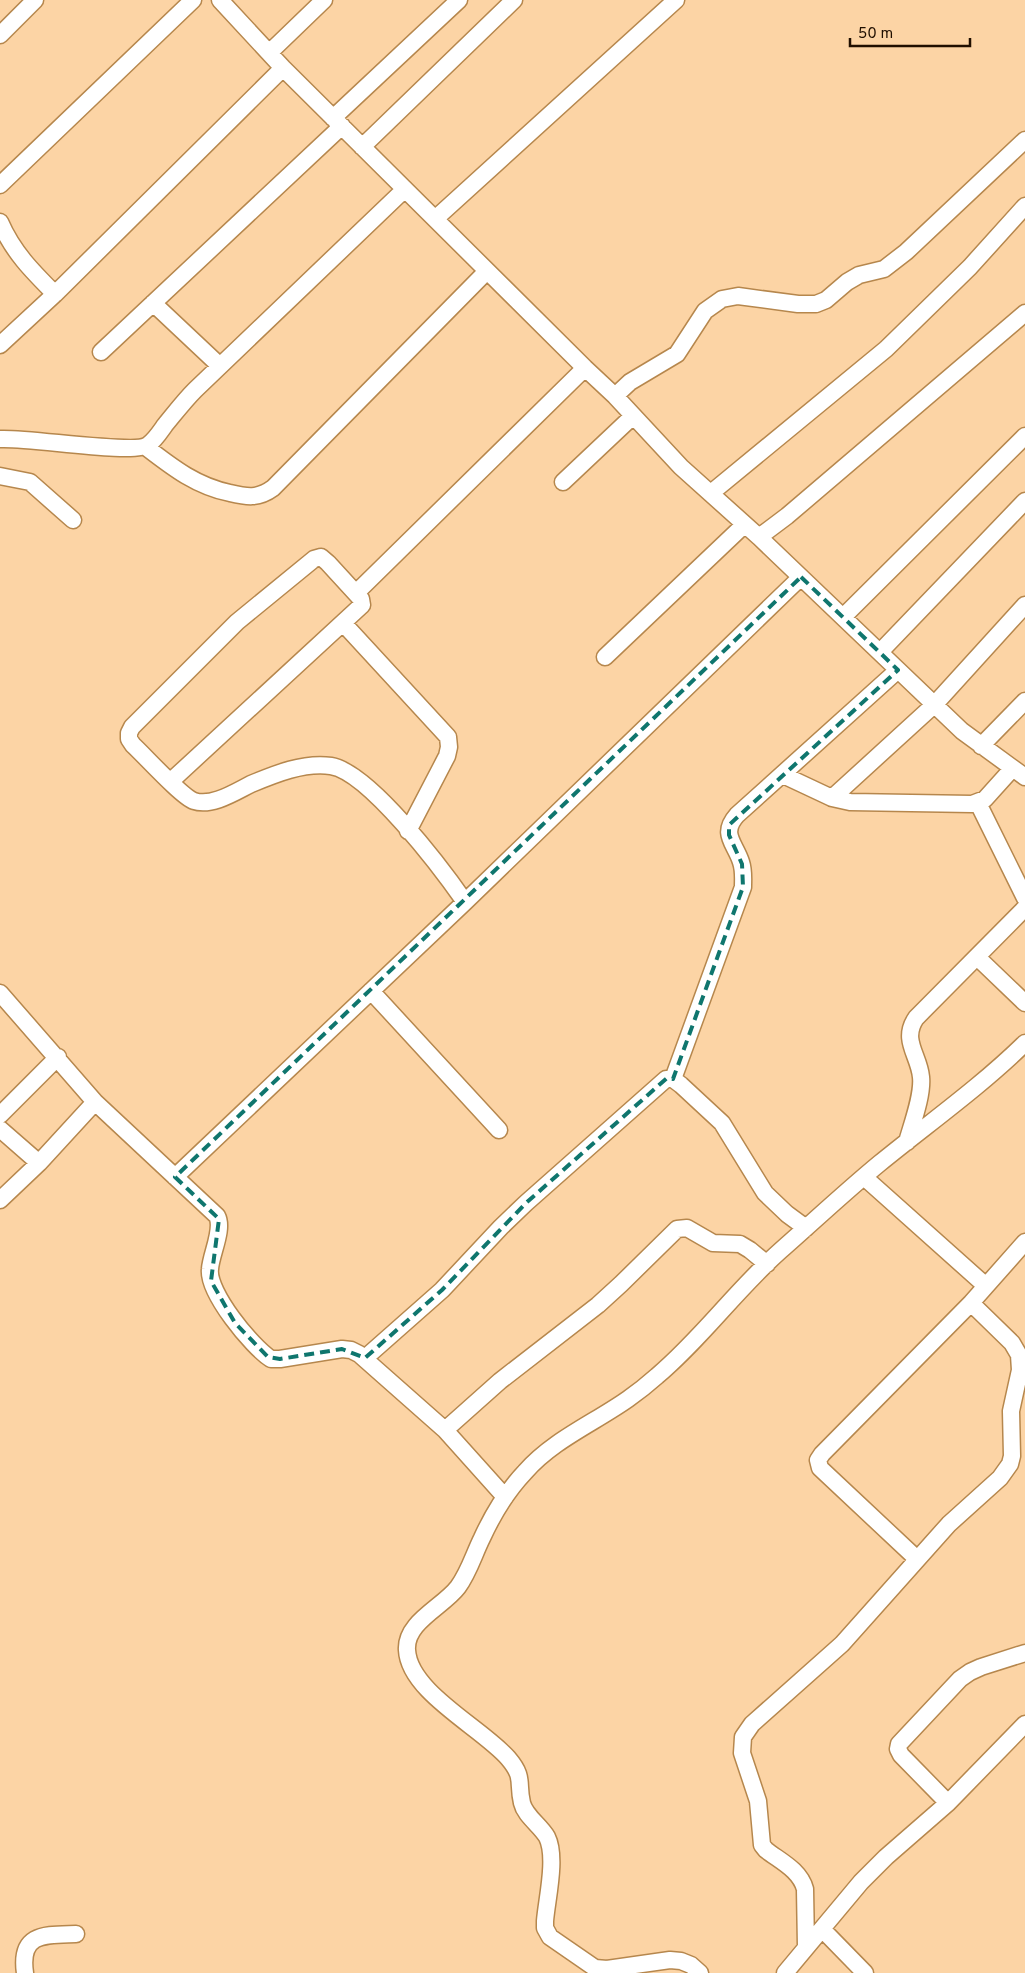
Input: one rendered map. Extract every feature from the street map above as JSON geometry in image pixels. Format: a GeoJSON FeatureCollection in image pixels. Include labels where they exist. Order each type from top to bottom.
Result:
{"type":"FeatureCollection","features":[{"type":"Feature","properties":{"kind":"street"},"geometry":{"type":"LineString","coordinates":[[0,34],[35,0]]}},
{"type":"Feature","properties":{"kind":"street"},"geometry":{"type":"LineString","coordinates":[[0,185],[193,0]]}},
{"type":"Feature","properties":{"kind":"street"},"geometry":{"type":"LineString","coordinates":[[220,0],[283,68],[615,396],[681,467],[759,537],[935,704],[982,746],[1018,773],[978,803],[972,804],[860,803],[832,798],[783,775]]}},
{"type":"Feature","properties":{"kind":"street"},"geometry":{"type":"LineString","coordinates":[[269,53],[324,0]]}},
{"type":"Feature","properties":{"kind":"street"},"geometry":{"type":"LineString","coordinates":[[101,352],[337,122],[458,0]]}},
{"type":"Feature","properties":{"kind":"street"},"geometry":{"type":"LineString","coordinates":[[362,147],[514,0]]}},
{"type":"Feature","properties":{"kind":"street"},"geometry":{"type":"LineString","coordinates":[[435,219],[676,0]]}},
{"type":"Feature","properties":{"kind":"street"},"geometry":{"type":"LineString","coordinates":[[0,345],[55,294],[283,68]]}},
{"type":"Feature","properties":{"kind":"street"},"geometry":{"type":"LineString","coordinates":[[615,396],[630,382],[677,354],[705,311],[722,299],[738,296],[798,304],[816,304],[826,300],[847,282],[859,275],[889,266],[1025,140]]}},
{"type":"Feature","properties":{"kind":"street"},"geometry":{"type":"LineString","coordinates":[[0,439],[128,449],[146,447],[183,402],[405,189]]}},
{"type":"Feature","properties":{"kind":"street"},"geometry":{"type":"LineString","coordinates":[[711,493],[886,349],[970,267],[1025,206]]}},
{"type":"Feature","properties":{"kind":"street"},"geometry":{"type":"LineString","coordinates":[[0,222],[16,253],[27,267],[55,294]]}},
{"type":"Feature","properties":{"kind":"street"},"geometry":{"type":"LineString","coordinates":[[146,447],[179,472],[210,488],[247,497],[266,493],[487,271]]}},
{"type":"Feature","properties":{"kind":"street"},"geometry":{"type":"LineString","coordinates":[[153,303],[220,366]]}},
{"type":"Feature","properties":{"kind":"street"},"geometry":{"type":"LineString","coordinates":[[759,537],[787,516],[1025,313]]}},
{"type":"Feature","properties":{"kind":"street"},"geometry":{"type":"LineString","coordinates":[[356,593],[585,368]]}},
{"type":"Feature","properties":{"kind":"street"},"geometry":{"type":"LineString","coordinates":[[563,482],[633,416]]}},
{"type":"Feature","properties":{"kind":"street"},"geometry":{"type":"LineString","coordinates":[[843,617],[1025,436]]}},
{"type":"Feature","properties":{"kind":"street"},"geometry":{"type":"LineString","coordinates":[[0,476],[30,482],[73,520]]}},
{"type":"Feature","properties":{"kind":"street"},"geometry":{"type":"LineString","coordinates":[[880,652],[1025,501]]}},
{"type":"Feature","properties":{"kind":"street"},"geometry":{"type":"LineString","coordinates":[[605,657],[744,525]]}},
{"type":"Feature","properties":{"kind":"street"},"geometry":{"type":"LineString","coordinates":[[171,781],[362,605],[362,601],[356,593],[326,560],[318,557],[237,622],[132,727],[129,734],[130,741],[171,781],[192,801],[204,803],[278,773],[294,769],[331,766],[349,773],[375,793],[442,870],[464,902]]}},
{"type":"Feature","properties":{"kind":"street"},"geometry":{"type":"LineString","coordinates":[[175,1177],[801,577]]}},
{"type":"Feature","properties":{"kind":"street"},"geometry":{"type":"LineString","coordinates":[[832,798],[935,704],[1025,604]]}},
{"type":"Feature","properties":{"kind":"street"},"geometry":{"type":"LineString","coordinates":[[343,623],[448,737],[449,747],[447,756],[408,831]]}},
{"type":"Feature","properties":{"kind":"street"},"geometry":{"type":"LineString","coordinates":[[673,1079],[743,887],[742,864],[729,835],[730,825],[737,815],[898,670]]}},
{"type":"Feature","properties":{"kind":"street"},"geometry":{"type":"LineString","coordinates":[[982,746],[1025,701]]}},
{"type":"Feature","properties":{"kind":"street"},"geometry":{"type":"LineString","coordinates":[[978,803],[1025,898]]}},
{"type":"Feature","properties":{"kind":"street"},"geometry":{"type":"LineString","coordinates":[[907,1142],[921,1086],[920,1069],[910,1041],[910,1028],[916,1018],[1025,908]]}},
{"type":"Feature","properties":{"kind":"street"},"geometry":{"type":"LineString","coordinates":[[977,957],[1025,1003]]}},
{"type":"Feature","properties":{"kind":"street"},"geometry":{"type":"LineString","coordinates":[[371,991],[499,1130]]}},
{"type":"Feature","properties":{"kind":"street"},"geometry":{"type":"LineString","coordinates":[[3,1003],[58,1058],[96,1102],[214,1212],[219,1219],[219,1227],[210,1268],[211,1281],[235,1323],[268,1356],[280,1359],[342,1349],[351,1350],[365,1358],[445,1430],[505,1497]]}},
{"type":"Feature","properties":{"kind":"street"},"geometry":{"type":"LineString","coordinates":[[700,1973],[691,1966],[676,1960],[607,1969],[595,1968],[550,1937],[545,1928],[545,1921],[550,1871],[550,1843],[540,1826],[524,1809],[520,1778],[516,1768],[500,1749],[435,1696],[416,1676],[408,1662],[407,1642],[420,1622],[457,1589],[505,1497],[525,1471],[560,1441],[629,1399],[657,1376],[708,1327],[767,1264],[806,1228],[864,1177],[980,1086],[1025,1043]]}},
{"type":"Feature","properties":{"kind":"street"},"geometry":{"type":"LineString","coordinates":[[0,1115],[58,1058]]}},
{"type":"Feature","properties":{"kind":"street"},"geometry":{"type":"LineString","coordinates":[[365,1358],[442,1290],[526,1203],[666,1079],[673,1079],[722,1123],[774,1203],[806,1228]]}},
{"type":"Feature","properties":{"kind":"street"},"geometry":{"type":"LineString","coordinates":[[0,1200],[96,1102]]}},
{"type":"Feature","properties":{"kind":"street"},"geometry":{"type":"LineString","coordinates":[[0,1129],[38,1163]]}},
{"type":"Feature","properties":{"kind":"street"},"geometry":{"type":"LineString","coordinates":[[864,1177],[986,1286]]}},
{"type":"Feature","properties":{"kind":"street"},"geometry":{"type":"LineString","coordinates":[[445,1430],[500,1381],[616,1290],[677,1229],[687,1228],[713,1243],[740,1244],[767,1264]]}},
{"type":"Feature","properties":{"kind":"street"},"geometry":{"type":"LineString","coordinates":[[917,1559],[820,1468],[818,1460],[971,1303],[1025,1242]]}},
{"type":"Feature","properties":{"kind":"street"},"geometry":{"type":"LineString","coordinates":[[806,1947],[803,1883],[795,1872],[762,1845],[758,1801],[742,1754],[743,1737],[752,1724],[842,1644],[954,1519],[1006,1471],[1012,1456],[1010,1424],[1020,1370],[1019,1355],[1012,1343],[971,1303]]}},
{"type":"Feature","properties":{"kind":"street"},"geometry":{"type":"LineString","coordinates":[[948,1803],[901,1755],[898,1749],[899,1744],[960,1680],[970,1672],[1025,1653]]}},
{"type":"Feature","properties":{"kind":"street"},"geometry":{"type":"LineString","coordinates":[[785,1973],[874,1870],[948,1803],[1025,1724]]}},
{"type":"Feature","properties":{"kind":"street"},"geometry":{"type":"LineString","coordinates":[[822,1929],[865,1973]]}},
{"type":"Feature","properties":{"kind":"street"},"geometry":{"type":"LineString","coordinates":[[25,1973],[24,1956],[29,1943],[33,1939],[46,1935],[76,1934]]}},
{"type":"Feature","properties":{"kind":"highlighted area"},"geometry":{"type":"Polygon","coordinates":[[[801,577],[898,670],[729,825],[729,835],[742,864],[743,887],[673,1079],[667,1078],[526,1203],[442,1290],[365,1358],[342,1349],[280,1359],[268,1357],[235,1323],[211,1281],[219,1219],[175,1177],[801,577]]]}}]}
